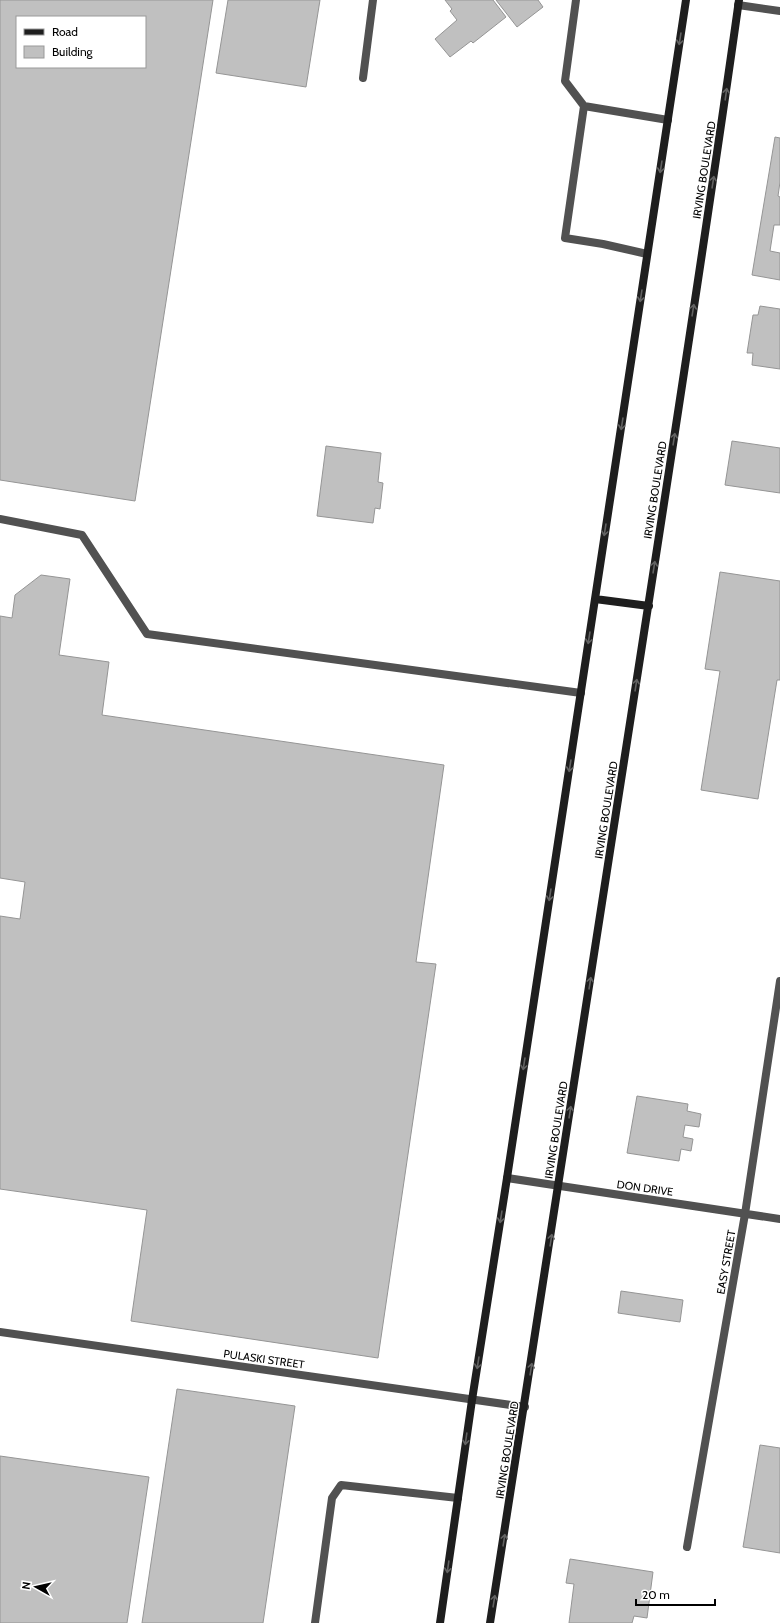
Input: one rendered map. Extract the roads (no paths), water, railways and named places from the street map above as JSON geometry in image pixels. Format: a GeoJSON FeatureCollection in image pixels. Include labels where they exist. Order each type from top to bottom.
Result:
{"type":"FeatureCollection","features":[{"type":"Feature","properties":{"kind":"main road"},"geometry":{"type":"LineString","coordinates":[[440,1623],[472,1400],[686,0]]}},
{"type":"Feature","properties":{"kind":"main road","name":"IRVING BOULEVARD"},"geometry":{"type":"LineString","coordinates":[[490,1623],[525,1407],[649,606],[739,3]]}},
{"type":"Feature","properties":{"kind":"main road"},"geometry":{"type":"LineString","coordinates":[[595,599],[649,606]]}},
{"type":"Feature","properties":{"kind":"street"},"geometry":{"type":"LineString","coordinates":[[363,78],[373,0]]}},
{"type":"Feature","properties":{"kind":"street"},"geometry":{"type":"LineString","coordinates":[[576,0],[565,81],[584,106],[668,120]]}},
{"type":"Feature","properties":{"kind":"street"},"geometry":{"type":"LineString","coordinates":[[739,3],[780,11]]}},
{"type":"Feature","properties":{"kind":"street"},"geometry":{"type":"LineString","coordinates":[[584,106],[566,238],[603,244],[647,254]]}},
{"type":"Feature","properties":{"kind":"street"},"geometry":{"type":"LineString","coordinates":[[0,519],[82,535],[147,634],[581,693]]}},
{"type":"Feature","properties":{"kind":"street","name":"EASY STREET"},"geometry":{"type":"LineString","coordinates":[[687,1547],[745,1214],[780,981]]}},
{"type":"Feature","properties":{"kind":"street","name":"DON DRIVE"},"geometry":{"type":"LineString","coordinates":[[507,1178],[780,1219]]}},
{"type":"Feature","properties":{"kind":"street","name":"PULASKI STREET"},"geometry":{"type":"LineString","coordinates":[[0,1332],[525,1407]]}},
{"type":"Feature","properties":{"kind":"street"},"geometry":{"type":"LineString","coordinates":[[315,1623],[332,1498],[341,1485],[458,1498]]}}]}
